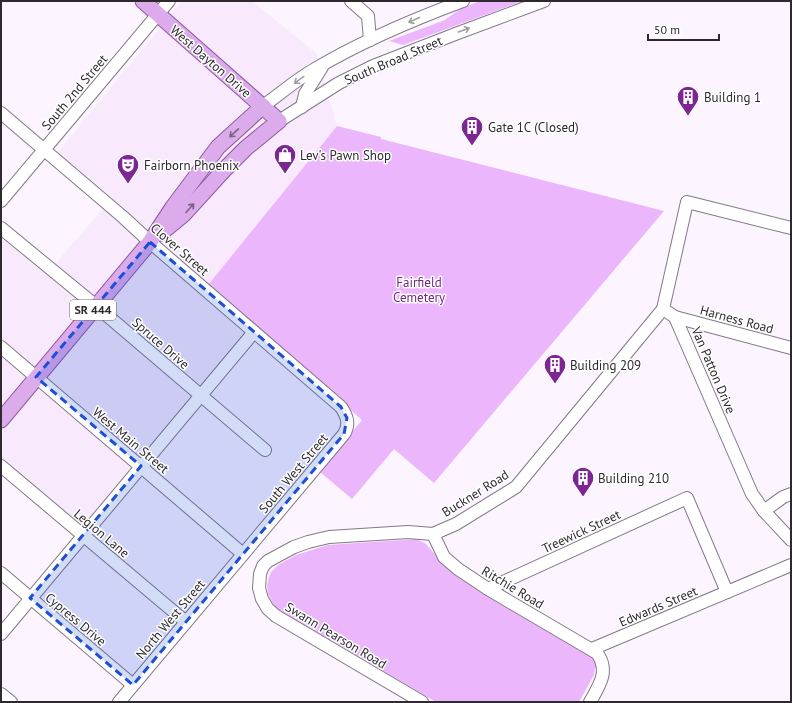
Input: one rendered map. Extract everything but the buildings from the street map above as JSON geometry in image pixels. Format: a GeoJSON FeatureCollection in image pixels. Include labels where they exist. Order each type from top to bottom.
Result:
{"type":"FeatureCollection","features":[{"type":"Feature","properties":{"kind":"main road","name":"West Dayton Drive"},"geometry":{"type":"LineString","coordinates":[[143,1],[279,121]]}},
{"type":"Feature","properties":{"kind":"main road","name":"South Broad Street"},"geometry":{"type":"LineString","coordinates":[[36,377],[150,242],[173,207],[218,148],[263,106]]}},
{"type":"Feature","properties":{"kind":"main road","name":"South Broad Street"},"geometry":{"type":"LineString","coordinates":[[150,242],[183,215],[224,170],[279,121]]}},
{"type":"Feature","properties":{"kind":"main road","name":"SR 444"},"geometry":{"type":"LineString","coordinates":[[1,420],[36,377]]}},
{"type":"Feature","properties":{"kind":"street","name":"South 2nd Street"},"geometry":{"type":"LineString","coordinates":[[1,201],[169,1]]}},
{"type":"Feature","properties":{"kind":"street"},"geometry":{"type":"LineString","coordinates":[[351,1],[368,16],[370,40]]}},
{"type":"Feature","properties":{"kind":"street","name":"South Broad Street"},"geometry":{"type":"LineString","coordinates":[[263,106],[314,70],[359,44],[463,1]]}},
{"type":"Feature","properties":{"kind":"street","name":"South Broad Street"},"geometry":{"type":"LineString","coordinates":[[279,121],[338,83],[373,66],[544,1]]}},
{"type":"Feature","properties":{"kind":"street"},"geometry":{"type":"LineString","coordinates":[[302,107],[306,94],[325,63]]}},
{"type":"Feature","properties":{"kind":"street","name":"Clover Street"},"geometry":{"type":"LineString","coordinates":[[1,113],[341,407]]}},
{"type":"Feature","properties":{"kind":"street"},"geometry":{"type":"LineString","coordinates":[[663,309],[687,202],[791,228]]}},
{"type":"Feature","properties":{"kind":"street","name":"Spruce Drive"},"geometry":{"type":"LineString","coordinates":[[1,228],[96,306],[265,450]]}},
{"type":"Feature","properties":{"kind":"street","name":"Van Patton Drive"},"geometry":{"type":"LineString","coordinates":[[663,309],[675,317],[752,494],[764,511],[791,540]]}},
{"type":"Feature","properties":{"kind":"street","name":"Buckner Road"},"geometry":{"type":"LineString","coordinates":[[260,574],[263,566],[271,559],[294,547],[317,539],[353,534],[408,532],[433,534],[456,524],[516,486],[663,309]]}},
{"type":"Feature","properties":{"kind":"street","name":"Harness Road"},"geometry":{"type":"LineString","coordinates":[[675,317],[791,348]]}},
{"type":"Feature","properties":{"kind":"street"},"geometry":{"type":"LineString","coordinates":[[1,634],[254,332]]}},
{"type":"Feature","properties":{"kind":"street","name":"West Main Street"},"geometry":{"type":"LineString","coordinates":[[1,347],[243,554]]}},
{"type":"Feature","properties":{"kind":"street","name":"South West Street"},"geometry":{"type":"LineString","coordinates":[[243,554],[344,434],[347,429],[347,418],[341,407]]}},
{"type":"Feature","properties":{"kind":"street","name":"Legion Lane"},"geometry":{"type":"LineString","coordinates":[[1,466],[186,622]]}},
{"type":"Feature","properties":{"kind":"street"},"geometry":{"type":"LineString","coordinates":[[764,511],[783,497],[791,494]]}},
{"type":"Feature","properties":{"kind":"street","name":"Treewick Street"},"geometry":{"type":"LineString","coordinates":[[488,589],[686,498],[727,592]]}},
{"type":"Feature","properties":{"kind":"street","name":"Ritchie Road"},"geometry":{"type":"LineString","coordinates":[[433,534],[444,557],[458,569],[488,589],[592,649]]}},
{"type":"Feature","properties":{"kind":"street","name":"North West Street"},"geometry":{"type":"LineString","coordinates":[[119,702],[243,554]]}},
{"type":"Feature","properties":{"kind":"street","name":"Edwards Street"},"geometry":{"type":"LineString","coordinates":[[592,649],[791,565]]}},
{"type":"Feature","properties":{"kind":"street","name":"Cypress Drive"},"geometry":{"type":"LineString","coordinates":[[1,573],[133,685]]}},
{"type":"Feature","properties":{"kind":"street","name":"Swann Pearson Road"},"geometry":{"type":"LineString","coordinates":[[260,574],[259,588],[262,599],[276,616],[408,699],[422,702]]}},
{"type":"Feature","properties":{"kind":"street"},"geometry":{"type":"LineString","coordinates":[[590,702],[602,678],[603,669],[602,660],[592,649]]}},
{"type":"Feature","properties":{"kind":"street"},"geometry":{"type":"LineString","coordinates":[[1,694],[11,702]]}},
{"type":"Feature","properties":{"kind":"highlighted area"},"geometry":{"type":"Polygon","coordinates":[[[150,242],[341,407],[347,418],[344,434],[133,685],[30,598],[141,466],[36,377],[150,242]]]}},
{"type":"Feature","properties":{"kind":"shaded area"},"geometry":{"type":"Polygon","coordinates":[[[182,1],[252,1],[316,53],[337,126],[208,285],[253,325],[81,528],[1,461],[1,231],[49,271],[112,198],[58,152],[182,1]]]}},
{"type":"Feature","properties":{"kind":"green space"},"geometry":{"type":"Polygon","coordinates":[[[480,1],[523,1],[403,45],[389,41],[445,20],[460,9],[480,1]]]}},
{"type":"Feature","properties":{"kind":"green space","name":"Fairfield Cemetery"},"geometry":{"type":"Polygon","coordinates":[[[337,126],[381,137],[381,139],[664,211],[434,483],[394,449],[352,499],[319,471],[362,420],[208,285],[337,126]]]}},
{"type":"Feature","properties":{"kind":"green space"},"geometry":{"type":"Polygon","coordinates":[[[417,539],[426,544],[443,564],[459,578],[594,658],[597,668],[595,668],[594,675],[579,702],[436,702],[303,624],[302,626],[276,609],[268,594],[267,585],[271,572],[278,565],[296,555],[328,545],[417,539]]]}},
{"type":"Feature","properties":{"kind":"place","name":"Building 1"},"geometry":{"type":"Point","coordinates":[688,116]}},
{"type":"Feature","properties":{"kind":"place","name":"Gate 1C (Closed)"},"geometry":{"type":"Point","coordinates":[472,146]}},
{"type":"Feature","properties":{"kind":"place","name":"Lev's Pawn Shop"},"geometry":{"type":"Point","coordinates":[285,174]}},
{"type":"Feature","properties":{"kind":"place","name":"Fairborn Phoenix"},"geometry":{"type":"Point","coordinates":[128,184]}},
{"type":"Feature","properties":{"kind":"place","name":"Building 209"},"geometry":{"type":"Point","coordinates":[555,384]}},
{"type":"Feature","properties":{"kind":"place","name":"Building 210"},"geometry":{"type":"Point","coordinates":[583,498]}}]}
